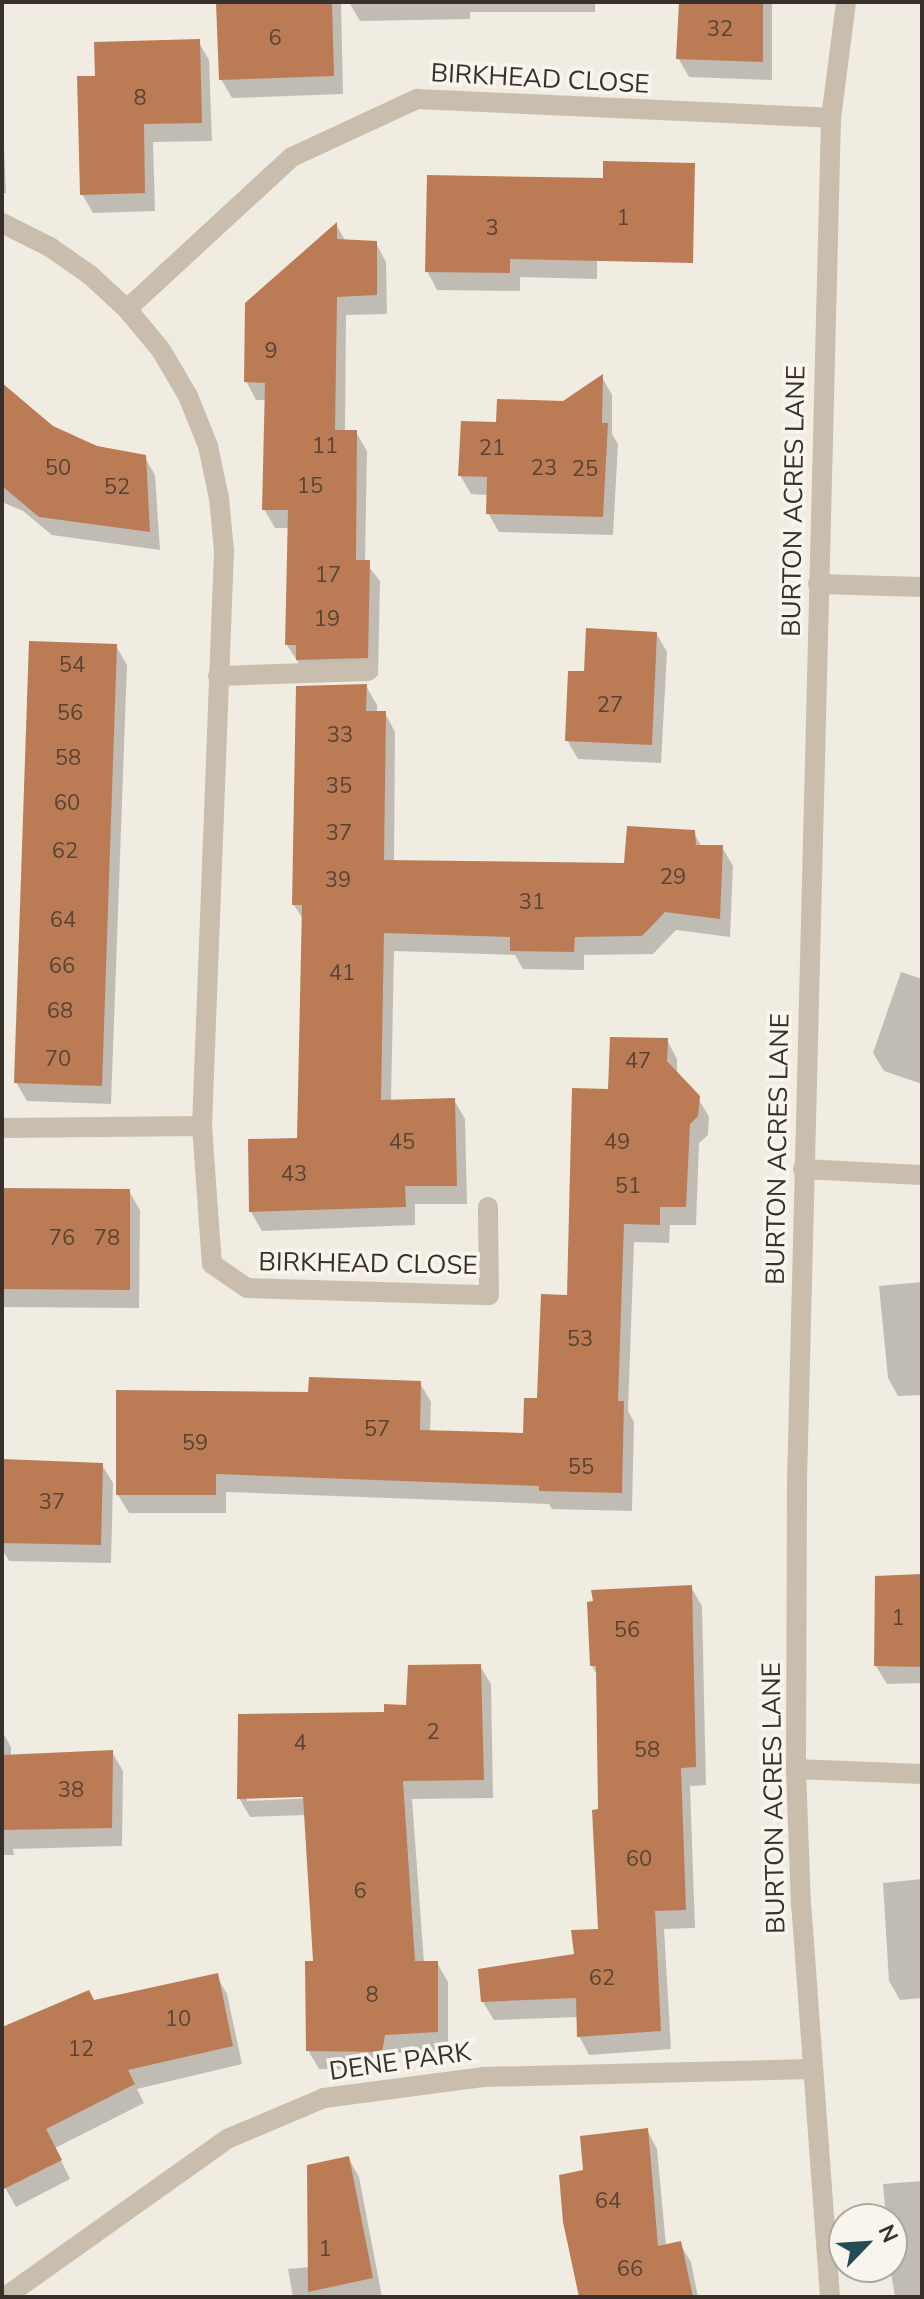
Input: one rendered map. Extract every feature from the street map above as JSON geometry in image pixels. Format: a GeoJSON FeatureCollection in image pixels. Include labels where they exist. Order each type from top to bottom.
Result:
{"type":"FeatureCollection","features":[{"type":"Feature","properties":{"kind":"street","name":"BURTON ACRES LANE"},"geometry":{"type":"LineString","coordinates":[[830,2297],[812,2069],[796,1769],[803,1169],[831,118],[846,2]]}},
{"type":"Feature","properties":{"kind":"street","name":"BIRKHEAD CLOSE"},"geometry":{"type":"LineString","coordinates":[[127,309],[292,157],[417,99],[831,118]]}},
{"type":"Feature","properties":{"kind":"street","name":"BIRKHEAD CLOSE"},"geometry":{"type":"LineString","coordinates":[[2,223],[50,247],[90,275],[127,309],[161,350],[181,385],[208,446],[219,498],[224,551],[202,1126],[212,1264],[247,1288],[489,1295],[488,1207]]}},
{"type":"Feature","properties":{"kind":"street"},"geometry":{"type":"LineString","coordinates":[[818,584],[922,587]]}},
{"type":"Feature","properties":{"kind":"street"},"geometry":{"type":"LineString","coordinates":[[218,676],[368,671]]}},
{"type":"Feature","properties":{"kind":"street"},"geometry":{"type":"LineString","coordinates":[[2,1128],[202,1126]]}},
{"type":"Feature","properties":{"kind":"street"},"geometry":{"type":"LineString","coordinates":[[803,1169],[922,1175]]}},
{"type":"Feature","properties":{"kind":"street"},"geometry":{"type":"LineString","coordinates":[[796,1769],[922,1774]]}},
{"type":"Feature","properties":{"kind":"street","name":"DENE PARK"},"geometry":{"type":"LineString","coordinates":[[5,2297],[227,2139],[324,2098],[483,2077],[812,2069]]}},
{"type":"Feature","properties":{"kind":"building"},"geometry":{"type":"Polygon","coordinates":[[[216,2],[332,2],[334,76],[219,80],[216,2]]]}},
{"type":"Feature","properties":{"kind":"building"},"geometry":{"type":"Polygon","coordinates":[[[679,2],[763,2],[763,62],[676,59],[679,2]]]}},
{"type":"Feature","properties":{"kind":"building"},"geometry":{"type":"Polygon","coordinates":[[[200,39],[202,123],[144,124],[145,193],[80,195],[77,76],[95,76],[94,42],[200,39]]]}},
{"type":"Feature","properties":{"kind":"building"},"geometry":{"type":"Polygon","coordinates":[[[603,161],[695,163],[693,263],[510,259],[510,273],[425,272],[427,175],[603,178],[603,161]]]}},
{"type":"Feature","properties":{"kind":"building"},"geometry":{"type":"Polygon","coordinates":[[[337,222],[337,239],[377,241],[377,295],[337,297],[335,430],[357,430],[356,560],[370,560],[368,658],[296,660],[296,645],[285,645],[288,510],[262,510],[265,383],[244,382],[245,303],[337,222]]]}},
{"type":"Feature","properties":{"kind":"building"},"geometry":{"type":"Polygon","coordinates":[[[603,374],[602,423],[608,423],[603,517],[486,514],[487,477],[458,476],[461,421],[496,422],[497,399],[563,401],[603,374]]]}},
{"type":"Feature","properties":{"kind":"building"},"geometry":{"type":"Polygon","coordinates":[[[2,383],[53,426],[97,446],[146,455],[150,532],[39,517],[2,486],[2,383]]]}},
{"type":"Feature","properties":{"kind":"building"},"geometry":{"type":"Polygon","coordinates":[[[586,628],[657,632],[652,745],[565,741],[568,671],[584,671],[586,628]]]}},
{"type":"Feature","properties":{"kind":"building"},"geometry":{"type":"Polygon","coordinates":[[[29,641],[117,644],[102,1086],[14,1083],[29,641]]]}},
{"type":"Feature","properties":{"kind":"building"},"geometry":{"type":"Polygon","coordinates":[[[367,684],[366,711],[386,711],[384,860],[624,863],[627,826],[695,830],[696,845],[723,845],[720,919],[665,912],[642,936],[575,937],[574,952],[510,951],[510,937],[384,933],[381,1100],[455,1098],[457,1186],[405,1186],[406,1207],[249,1212],[248,1139],[297,1138],[302,905],[292,905],[296,686],[367,684]]]}},
{"type":"Feature","properties":{"kind":"building"},"geometry":{"type":"Polygon","coordinates":[[[610,1037],[668,1038],[667,1061],[700,1096],[698,1116],[690,1124],[686,1207],[660,1207],[660,1225],[624,1224],[618,1401],[624,1401],[622,1493],[539,1491],[539,1486],[216,1474],[216,1495],[116,1495],[116,1390],[308,1392],[309,1377],[421,1381],[420,1430],[523,1433],[524,1398],[537,1398],[541,1294],[567,1295],[572,1088],[608,1089],[610,1037]]]}},
{"type":"Feature","properties":{"kind":"building"},"geometry":{"type":"Polygon","coordinates":[[[2,1188],[130,1189],[130,1290],[2,1289],[2,1188]]]}},
{"type":"Feature","properties":{"kind":"building"},"geometry":{"type":"Polygon","coordinates":[[[2,1459],[103,1463],[101,1545],[2,1543],[2,1459]]]}},
{"type":"Feature","properties":{"kind":"building"},"geometry":{"type":"Polygon","coordinates":[[[922,1574],[922,1667],[874,1666],[875,1576],[922,1574]]]}},
{"type":"Feature","properties":{"kind":"building"},"geometry":{"type":"Polygon","coordinates":[[[692,1585],[696,1767],[681,1768],[686,1910],[655,1911],[661,2031],[577,2037],[576,1998],[481,2002],[478,1969],[574,1954],[571,1930],[598,1929],[592,1810],[598,1809],[596,1666],[590,1666],[587,1602],[593,1601],[591,1590],[692,1585]]]}},
{"type":"Feature","properties":{"kind":"building"},"geometry":{"type":"Polygon","coordinates":[[[481,1664],[484,1780],[403,1781],[415,1961],[438,1961],[438,2032],[385,2035],[382,2052],[306,2051],[305,1961],[313,1961],[303,1797],[237,1799],[238,1714],[384,1712],[384,1704],[406,1705],[408,1665],[481,1664]]]}},
{"type":"Feature","properties":{"kind":"building"},"geometry":{"type":"Polygon","coordinates":[[[113,1750],[112,1828],[2,1830],[2,1755],[113,1750]]]}},
{"type":"Feature","properties":{"kind":"building"},"geometry":{"type":"Polygon","coordinates":[[[218,1973],[233,2046],[128,2070],[135,2084],[46,2129],[62,2160],[2,2190],[2,2027],[89,1990],[94,2000],[218,1973]]]}},
{"type":"Feature","properties":{"kind":"building"},"geometry":{"type":"Polygon","coordinates":[[[648,2128],[658,2246],[681,2241],[693,2297],[579,2297],[563,2222],[559,2175],[583,2170],[580,2136],[648,2128]]]}},
{"type":"Feature","properties":{"kind":"building"},"geometry":{"type":"Polygon","coordinates":[[[349,2156],[373,2278],[308,2292],[307,2165],[349,2156]]]}}]}
